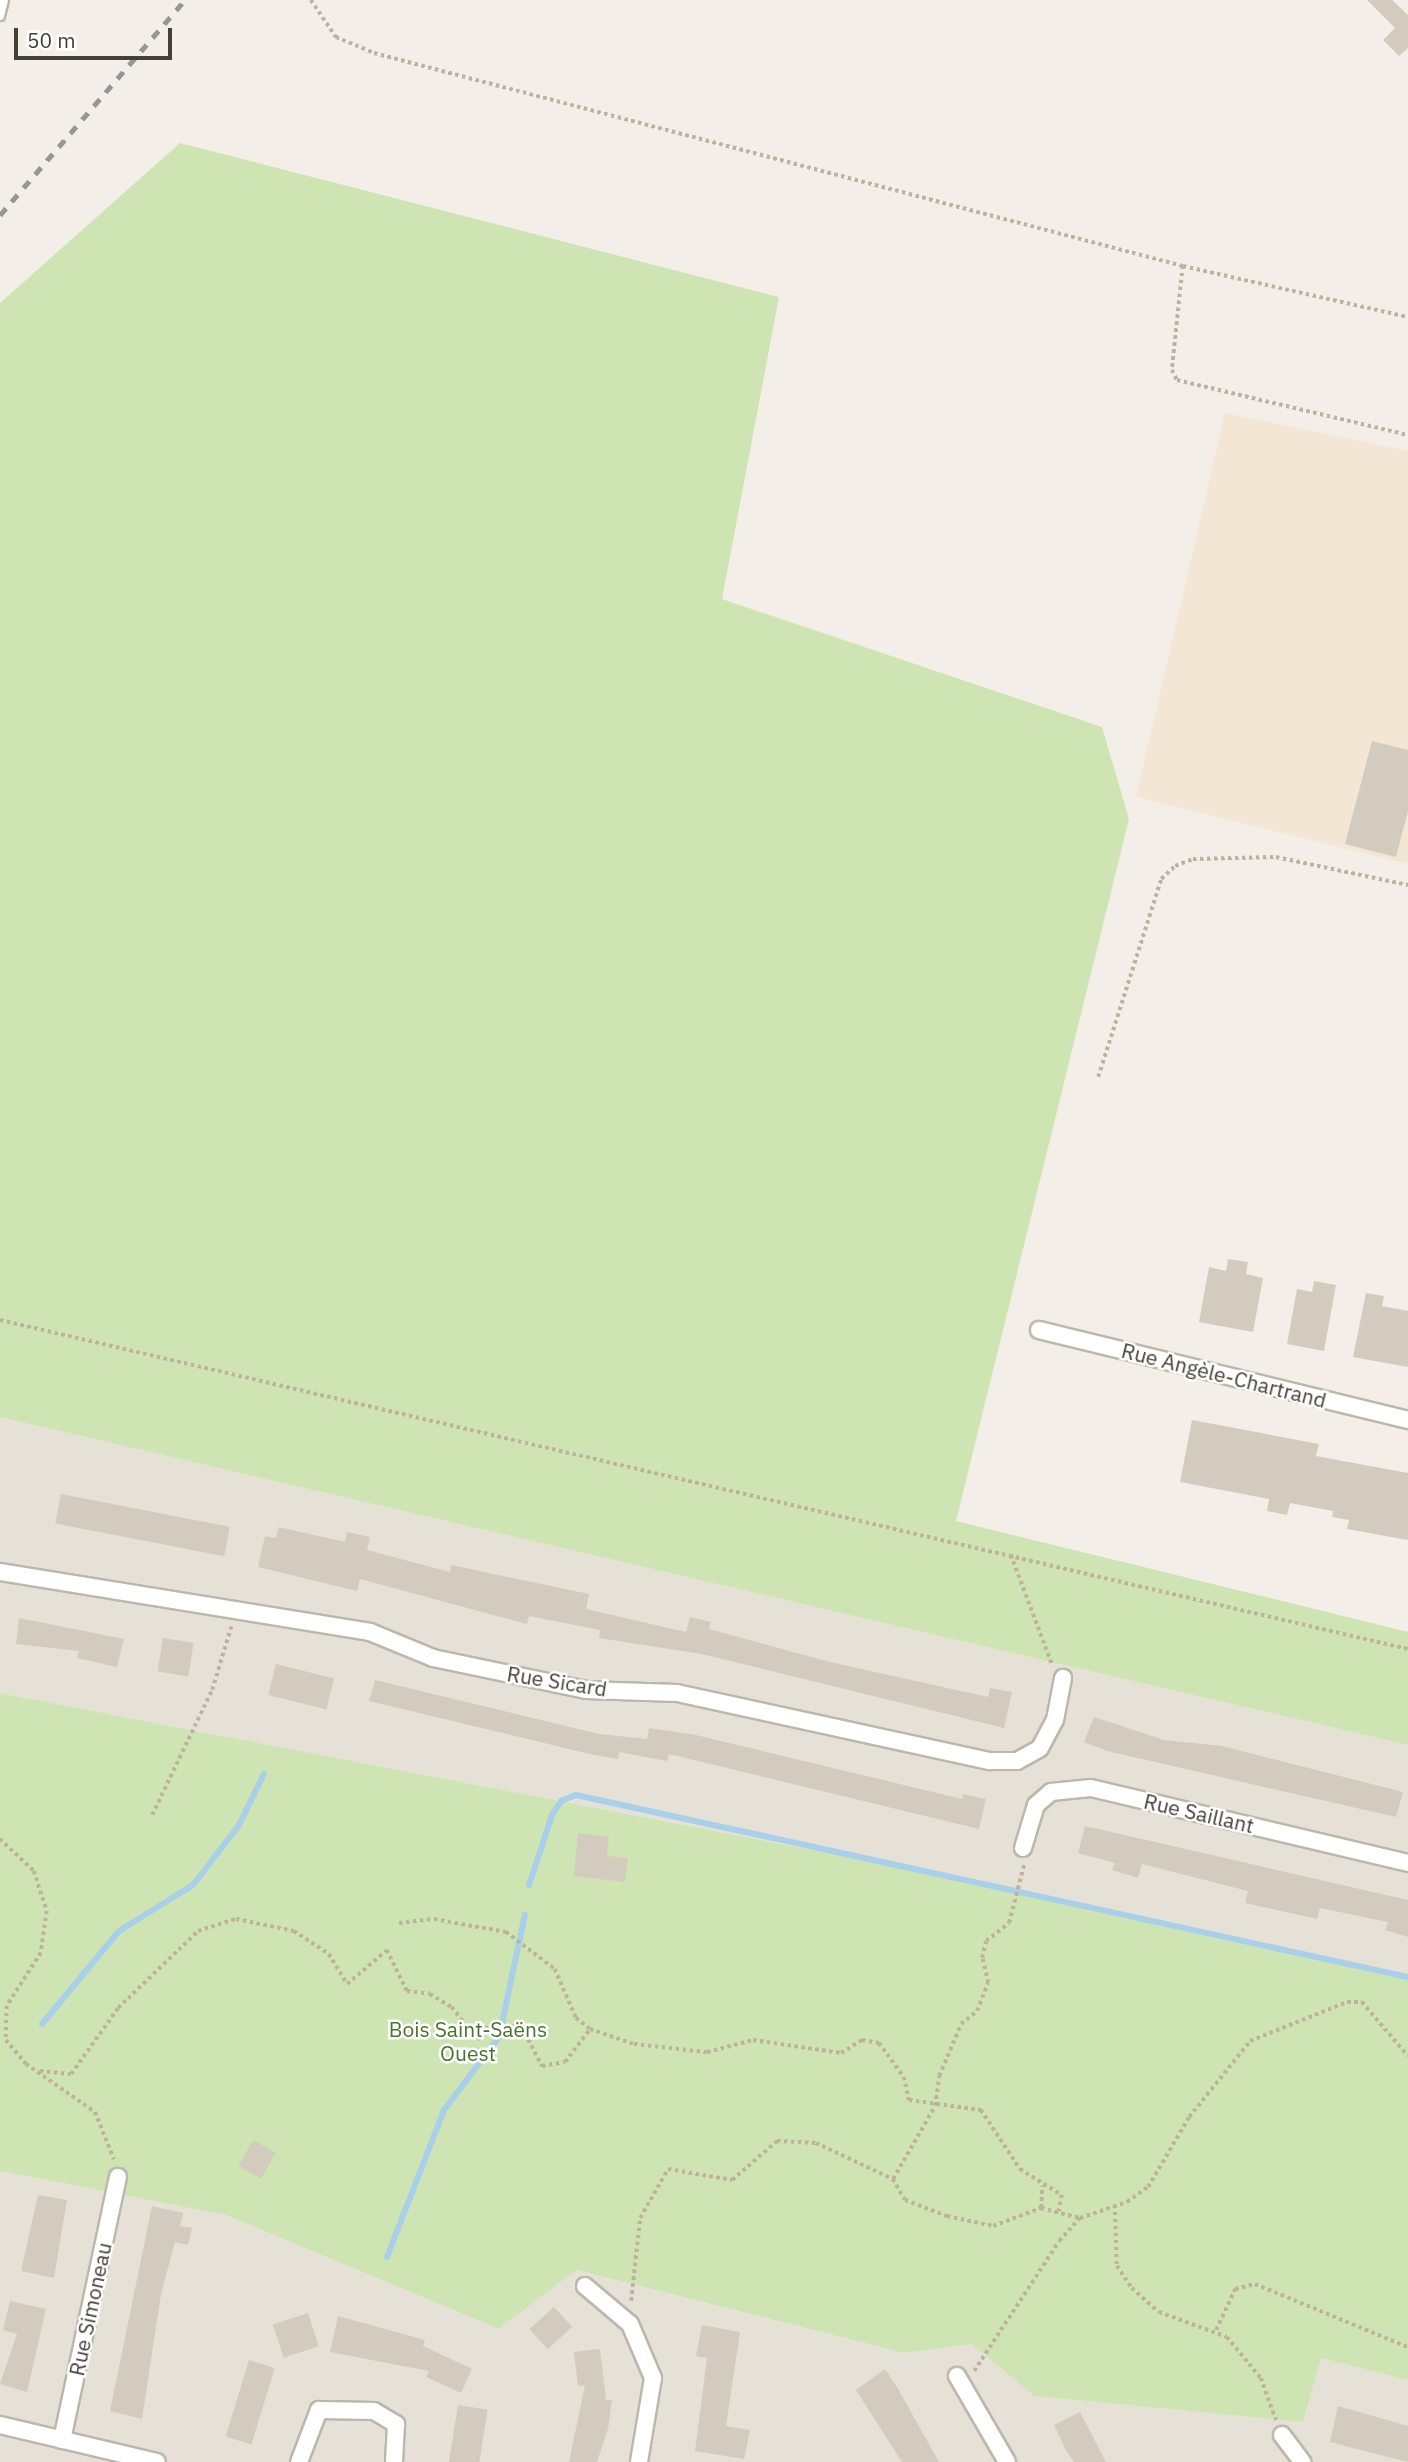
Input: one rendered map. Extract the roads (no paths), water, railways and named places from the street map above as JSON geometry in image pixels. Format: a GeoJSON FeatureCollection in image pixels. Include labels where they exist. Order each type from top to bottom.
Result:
{"type":"FeatureCollection","features":[{"type":"Feature","properties":{"kind":"street","name":"Rue Angèle-Chartrand"},"geometry":{"type":"LineString","coordinates":[[1039,1330],[1408,1420]]}},
{"type":"Feature","properties":{"kind":"street","name":"Rue Sicard"},"geometry":{"type":"LineString","coordinates":[[0,1572],[370,1632],[433,1658],[586,1690],[677,1693],[990,1761],[1017,1760],[1040,1748],[1055,1720],[1063,1678]]}},
{"type":"Feature","properties":{"kind":"street","name":"Rue Saillant"},"geometry":{"type":"LineString","coordinates":[[1023,1848],[1037,1805],[1051,1791],[1091,1788],[1408,1863]]}},
{"type":"Feature","properties":{"kind":"street","name":"Rue Simoneau"},"geometry":{"type":"LineString","coordinates":[[62,2440],[118,2177]]}},
{"type":"Feature","properties":{"kind":"street"},"geometry":{"type":"LineString","coordinates":[[585,2286],[623,2318],[653,2378],[639,2462]]}},
{"type":"Feature","properties":{"kind":"street"},"geometry":{"type":"LineString","coordinates":[[959,2378],[1007,2462]]}},
{"type":"Feature","properties":{"kind":"street"},"geometry":{"type":"LineString","coordinates":[[299,2462],[320,2410],[374,2411],[396,2424],[394,2462]]}},
{"type":"Feature","properties":{"kind":"street"},"geometry":{"type":"LineString","coordinates":[[0,2425],[157,2462]]}},
{"type":"Feature","properties":{"kind":"street"},"geometry":{"type":"LineString","coordinates":[[1282,2435],[1302,2462]]}},
{"type":"Feature","properties":{"kind":"lane"},"geometry":{"type":"LineString","coordinates":[[0,16],[4,0]]}},
{"type":"Feature","properties":{"kind":"waterway"},"geometry":{"type":"LineString","coordinates":[[42,2024],[119,1931],[193,1885],[239,1825],[264,1774]]}},
{"type":"Feature","properties":{"kind":"waterway"},"geometry":{"type":"LineString","coordinates":[[529,1885],[552,1815],[561,1801],[576,1795],[1408,1977]]}},
{"type":"Feature","properties":{"kind":"waterway"},"geometry":{"type":"LineString","coordinates":[[387,2257],[444,2110],[499,2037],[525,1915]]}},
{"type":"Feature","properties":{"kind":"railway"},"geometry":{"type":"LineString","coordinates":[[0,215],[185,0]]}},
{"type":"Feature","properties":{"kind":"park label","name":"Bois Saint-Saëns Ouest"},"geometry":{"type":"Point","coordinates":[468,2041]}}]}
